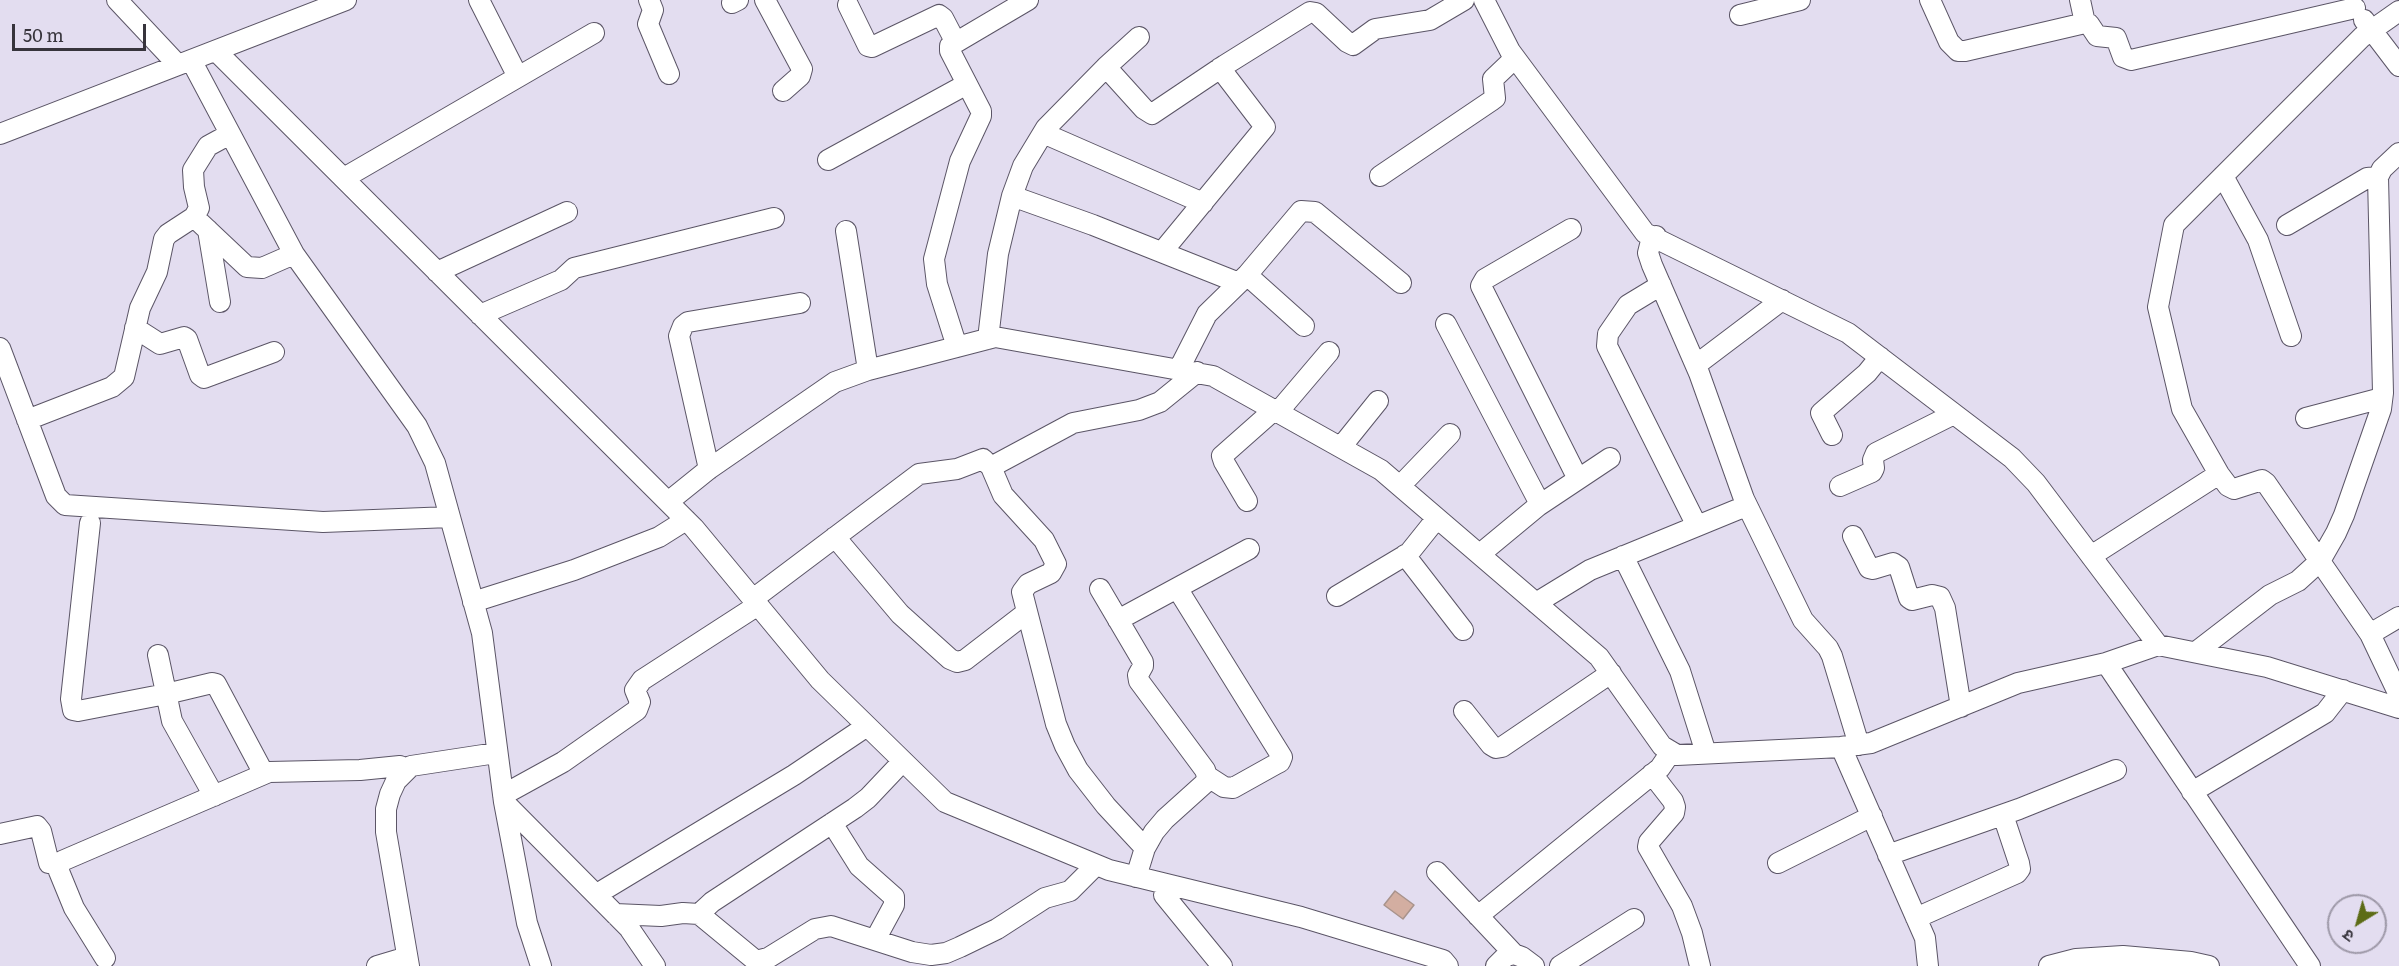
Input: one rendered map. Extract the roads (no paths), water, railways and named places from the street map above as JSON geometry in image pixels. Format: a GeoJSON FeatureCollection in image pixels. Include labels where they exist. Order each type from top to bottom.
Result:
{"type":"FeatureCollection","features":[{"type":"Feature","properties":{"kind":"street"},"geometry":{"type":"LineString","coordinates":[[117,0],[185,63],[231,134],[294,254],[417,426],[435,463],[482,633],[496,753],[504,799],[527,923],[541,966]]}},
{"type":"Feature","properties":{"kind":"street"},"geometry":{"type":"LineString","coordinates":[[0,134],[346,0]]}},
{"type":"Feature","properties":{"kind":"street"},"geometry":{"type":"LineString","coordinates":[[479,0],[518,77]]}},
{"type":"Feature","properties":{"kind":"street"},"geometry":{"type":"LineString","coordinates":[[649,0],[653,10],[648,24],[669,74]]}},
{"type":"Feature","properties":{"kind":"street"},"geometry":{"type":"LineString","coordinates":[[765,0],[802,69],[800,76],[783,91]]}},
{"type":"Feature","properties":{"kind":"street"},"geometry":{"type":"LineString","coordinates":[[957,347],[937,285],[934,259],[960,161],[981,116],[981,111],[950,51],[950,46],[1028,0]]}},
{"type":"Feature","properties":{"kind":"street"},"geometry":{"type":"LineString","coordinates":[[1106,67],[1144,109],[1152,114],[1310,12],[1316,13],[1353,45],[1375,29],[1431,20],[1464,0]]}},
{"type":"Feature","properties":{"kind":"street"},"geometry":{"type":"LineString","coordinates":[[1484,0],[1515,58],[1645,233],[1656,236],[1848,333],[2012,458],[2036,483],[2158,645]]}},
{"type":"Feature","properties":{"kind":"street"},"geometry":{"type":"LineString","coordinates":[[1740,15],[1800,0]]}},
{"type":"Feature","properties":{"kind":"street"},"geometry":{"type":"LineString","coordinates":[[1930,0],[1949,42],[1958,51],[2085,23],[2092,27],[2097,36],[2116,38],[2123,57],[2131,60],[2352,4],[2399,66]]}},
{"type":"Feature","properties":{"kind":"street"},"geometry":{"type":"LineString","coordinates":[[2080,0],[2085,23]]}},
{"type":"Feature","properties":{"kind":"street"},"geometry":{"type":"LineString","coordinates":[[848,5],[868,46],[872,47],[939,15],[943,18],[955,41]]}},
{"type":"Feature","properties":{"kind":"street"},"geometry":{"type":"LineString","coordinates":[[2399,11],[2353,45],[2174,225],[2158,307],[2182,409],[2219,474],[2228,486],[2234,489],[2262,480],[2266,483],[2370,634],[2399,695]]}},
{"type":"Feature","properties":{"kind":"street"},"geometry":{"type":"LineString","coordinates":[[344,178],[594,33]]}},
{"type":"Feature","properties":{"kind":"street"},"geometry":{"type":"LineString","coordinates":[[988,339],[998,254],[1012,196],[1023,166],[1043,133],[1106,67],[1139,37]]}},
{"type":"Feature","properties":{"kind":"street"},"geometry":{"type":"LineString","coordinates":[[216,51],[686,520],[820,680],[945,802],[1096,865],[1300,917],[1443,960],[1448,966]]}},
{"type":"Feature","properties":{"kind":"street"},"geometry":{"type":"LineString","coordinates":[[1380,176],[1495,98],[1493,79],[1515,58]]}},
{"type":"Feature","properties":{"kind":"street"},"geometry":{"type":"LineString","coordinates":[[1162,252],[1265,127],[1220,68]]}},
{"type":"Feature","properties":{"kind":"street"},"geometry":{"type":"LineString","coordinates":[[828,160],[967,84]]}},
{"type":"Feature","properties":{"kind":"street"},"geometry":{"type":"LineString","coordinates":[[1043,133],[1203,203]]}},
{"type":"Feature","properties":{"kind":"street"},"geometry":{"type":"LineString","coordinates":[[220,302],[201,223],[193,170],[208,146],[231,134]]}},
{"type":"Feature","properties":{"kind":"street"},"geometry":{"type":"LineString","coordinates":[[2196,652],[2270,595],[2298,581],[2320,561],[2344,515],[2375,428],[2382,398],[2391,374],[2378,177],[2399,153]]}},
{"type":"Feature","properties":{"kind":"street"},"geometry":{"type":"LineString","coordinates":[[2223,176],[2258,240],[2291,336]]}},
{"type":"Feature","properties":{"kind":"street"},"geometry":{"type":"LineString","coordinates":[[2287,225],[2367,178],[2378,177]]}},
{"type":"Feature","properties":{"kind":"street"},"geometry":{"type":"LineString","coordinates":[[1012,196],[1162,252],[1243,279],[1304,326]]}},
{"type":"Feature","properties":{"kind":"street"},"geometry":{"type":"LineString","coordinates":[[991,467],[1073,423],[1139,410],[1160,402],[1188,370],[1207,314],[1243,279],[1300,211],[1315,212],[1401,283]]}},
{"type":"Feature","properties":{"kind":"street"},"geometry":{"type":"LineString","coordinates":[[437,272],[567,212]]}},
{"type":"Feature","properties":{"kind":"street"},"geometry":{"type":"LineString","coordinates":[[480,315],[561,280],[574,268],[774,218]]}},
{"type":"Feature","properties":{"kind":"street"},"geometry":{"type":"LineString","coordinates":[[201,223],[248,267],[262,268],[294,254]]}},
{"type":"Feature","properties":{"kind":"street"},"geometry":{"type":"LineString","coordinates":[[27,420],[112,387],[120,381],[127,367],[143,300],[157,272],[164,240],[168,234],[201,223]]}},
{"type":"Feature","properties":{"kind":"street"},"geometry":{"type":"LineString","coordinates":[[1571,229],[1485,279],[1480,286],[1578,479]]}},
{"type":"Feature","properties":{"kind":"street"},"geometry":{"type":"LineString","coordinates":[[846,231],[868,370]]}},
{"type":"Feature","properties":{"kind":"street"},"geometry":{"type":"LineString","coordinates":[[1656,236],[1648,253],[1696,365],[1746,506],[1803,620],[1828,648],[1832,656],[1850,746],[1872,816],[1925,938],[1928,966]]}},
{"type":"Feature","properties":{"kind":"street"},"geometry":{"type":"LineString","coordinates":[[1661,285],[1628,305],[1608,334],[1607,346],[1697,526]]}},
{"type":"Feature","properties":{"kind":"street"},"geometry":{"type":"LineString","coordinates":[[1696,365],[1782,300]]}},
{"type":"Feature","properties":{"kind":"street"},"geometry":{"type":"LineString","coordinates":[[709,469],[679,336],[683,326],[688,322],[800,303]]}},
{"type":"Feature","properties":{"kind":"street"},"geometry":{"type":"LineString","coordinates":[[1446,324],[1540,504]]}},
{"type":"Feature","properties":{"kind":"street"},"geometry":{"type":"LineString","coordinates":[[135,328],[160,344],[184,337],[187,339],[200,375],[204,378],[274,352]]}},
{"type":"Feature","properties":{"kind":"street"},"geometry":{"type":"LineString","coordinates":[[668,502],[709,469],[827,387],[868,370],[994,337],[1213,376],[1381,470],[1599,657],[1662,746],[1671,753],[1850,746],[1871,743],[2018,683],[2106,663],[2158,645],[2267,667],[2399,708]]}},
{"type":"Feature","properties":{"kind":"street"},"geometry":{"type":"LineString","coordinates":[[0,348],[56,496],[59,501],[71,506],[323,522],[450,517]]}},
{"type":"Feature","properties":{"kind":"street"},"geometry":{"type":"LineString","coordinates":[[1247,501],[1222,456],[1276,411],[1329,352]]}},
{"type":"Feature","properties":{"kind":"street"},"geometry":{"type":"LineString","coordinates":[[1832,435],[1821,413],[1867,373],[1880,357]]}},
{"type":"Feature","properties":{"kind":"street"},"geometry":{"type":"LineString","coordinates":[[2306,418],[2382,398]]}},
{"type":"Feature","properties":{"kind":"street"},"geometry":{"type":"LineString","coordinates":[[1341,447],[1378,401]]}},
{"type":"Feature","properties":{"kind":"street"},"geometry":{"type":"LineString","coordinates":[[1840,486],[1872,472],[1876,453],[1954,414]]}},
{"type":"Feature","properties":{"kind":"street"},"geometry":{"type":"LineString","coordinates":[[1400,486],[1450,434]]}},
{"type":"Feature","properties":{"kind":"street"},"geometry":{"type":"LineString","coordinates":[[1480,554],[1540,504],[1610,458]]}},
{"type":"Feature","properties":{"kind":"street"},"geometry":{"type":"LineString","coordinates":[[504,799],[563,762],[637,710],[640,702],[635,690],[642,680],[756,602],[835,537],[919,474],[957,469],[983,459],[991,467],[1003,495],[1044,540],[1056,564],[1052,573],[1022,592],[1056,724],[1065,746],[1078,771],[1106,806],[1145,848]]}},
{"type":"Feature","properties":{"kind":"street"},"geometry":{"type":"LineString","coordinates":[[2091,556],[2219,474]]}},
{"type":"Feature","properties":{"kind":"street"},"geometry":{"type":"LineString","coordinates":[[1536,603],[1590,570],[1746,506]]}},
{"type":"Feature","properties":{"kind":"street"},"geometry":{"type":"LineString","coordinates":[[1337,596],[1414,548],[1437,518]]}},
{"type":"Feature","properties":{"kind":"street"},"geometry":{"type":"LineString","coordinates":[[473,602],[574,570],[659,537],[686,520]]}},
{"type":"Feature","properties":{"kind":"street"},"geometry":{"type":"LineString","coordinates":[[90,523],[71,706],[78,711],[216,684],[264,774]]}},
{"type":"Feature","properties":{"kind":"street"},"geometry":{"type":"LineString","coordinates":[[1853,536],[1869,568],[1893,563],[1899,567],[1909,598],[1912,600],[1932,595],[1940,597],[1945,608],[1960,706]]}},
{"type":"Feature","properties":{"kind":"street"},"geometry":{"type":"LineString","coordinates":[[835,537],[900,614],[950,659],[957,662],[965,660],[1026,614]]}},
{"type":"Feature","properties":{"kind":"street"},"geometry":{"type":"LineString","coordinates":[[1118,620],[1249,549]]}},
{"type":"Feature","properties":{"kind":"street"},"geometry":{"type":"LineString","coordinates":[[1405,555],[1463,630]]}},
{"type":"Feature","properties":{"kind":"street"},"geometry":{"type":"LineString","coordinates":[[1623,556],[1680,671],[1706,753]]}},
{"type":"Feature","properties":{"kind":"street"},"geometry":{"type":"LineString","coordinates":[[1100,588],[1143,662],[1138,675],[1140,681],[1205,770],[1207,776],[1205,783],[1165,819],[1145,848],[1136,877]]}},
{"type":"Feature","properties":{"kind":"street"},"geometry":{"type":"LineString","coordinates":[[1177,588],[1282,756],[1280,762],[1233,788],[1224,787],[1207,776]]}},
{"type":"Feature","properties":{"kind":"street"},"geometry":{"type":"LineString","coordinates":[[2370,634],[2399,617]]}},
{"type":"Feature","properties":{"kind":"street"},"geometry":{"type":"LineString","coordinates":[[158,655],[175,729],[214,796]]}},
{"type":"Feature","properties":{"kind":"street"},"geometry":{"type":"LineString","coordinates":[[2106,663],[2310,966]]}},
{"type":"Feature","properties":{"kind":"street"},"geometry":{"type":"LineString","coordinates":[[1464,711],[1491,745],[1496,748],[1502,747],[1611,673]]}},
{"type":"Feature","properties":{"kind":"street"},"geometry":{"type":"LineString","coordinates":[[2192,792],[2325,713],[2343,690]]}},
{"type":"Feature","properties":{"kind":"street"},"geometry":{"type":"LineString","coordinates":[[597,894],[794,775],[867,726]]}},
{"type":"Feature","properties":{"kind":"street"},"geometry":{"type":"LineString","coordinates":[[377,966],[408,961],[386,821],[390,794],[396,781],[411,766],[496,753]]}},
{"type":"Feature","properties":{"kind":"street"},"geometry":{"type":"LineString","coordinates":[[1478,916],[1652,774],[1671,753]]}},
{"type":"Feature","properties":{"kind":"street"},"geometry":{"type":"LineString","coordinates":[[699,914],[712,902],[868,798],[903,761]]}},
{"type":"Feature","properties":{"kind":"street"},"geometry":{"type":"LineString","coordinates":[[0,834],[38,826],[49,863],[58,864],[277,770],[360,770],[400,766],[407,769]]}},
{"type":"Feature","properties":{"kind":"street"},"geometry":{"type":"LineString","coordinates":[[1888,855],[2003,815],[2116,770]]}},
{"type":"Feature","properties":{"kind":"street"},"geometry":{"type":"LineString","coordinates":[[1652,774],[1675,807],[1674,813],[1649,842],[1648,847],[1682,906],[1692,933],[1700,966]]}},
{"type":"Feature","properties":{"kind":"street"},"geometry":{"type":"LineString","coordinates":[[504,799],[629,928],[655,966]]}},
{"type":"Feature","properties":{"kind":"street"},"geometry":{"type":"LineString","coordinates":[[1916,918],[2017,873],[2020,869],[2019,863],[2003,815]]}},
{"type":"Feature","properties":{"kind":"street"},"geometry":{"type":"LineString","coordinates":[[1778,863],[1872,816]]}},
{"type":"Feature","properties":{"kind":"street"},"geometry":{"type":"LineString","coordinates":[[832,823],[860,866],[894,897],[894,905],[874,940]]}},
{"type":"Feature","properties":{"kind":"street"},"geometry":{"type":"LineString","coordinates":[[58,864],[74,908],[105,958]]}},
{"type":"Feature","properties":{"kind":"street"},"geometry":{"type":"LineString","coordinates":[[615,914],[661,916],[683,913],[699,914],[756,961],[768,958],[822,926],[831,926],[874,940],[904,958],[946,953],[960,947],[997,929],[1044,898],[1070,891],[1096,865]]}},
{"type":"Feature","properties":{"kind":"street"},"geometry":{"type":"LineString","coordinates":[[1437,873],[1514,954],[1534,966]]}},
{"type":"Feature","properties":{"kind":"street"},"geometry":{"type":"LineString","coordinates":[[1172,886],[1164,896],[1222,966]]}},
{"type":"Feature","properties":{"kind":"street"},"geometry":{"type":"LineString","coordinates":[[1560,966],[1634,918]]}},
{"type":"Feature","properties":{"kind":"street"},"geometry":{"type":"LineString","coordinates":[[1496,966],[1506,956],[1514,954]]}},
{"type":"Feature","properties":{"kind":"street"},"geometry":{"type":"LineString","coordinates":[[2049,966],[2096,957],[2209,966]]}}]}
